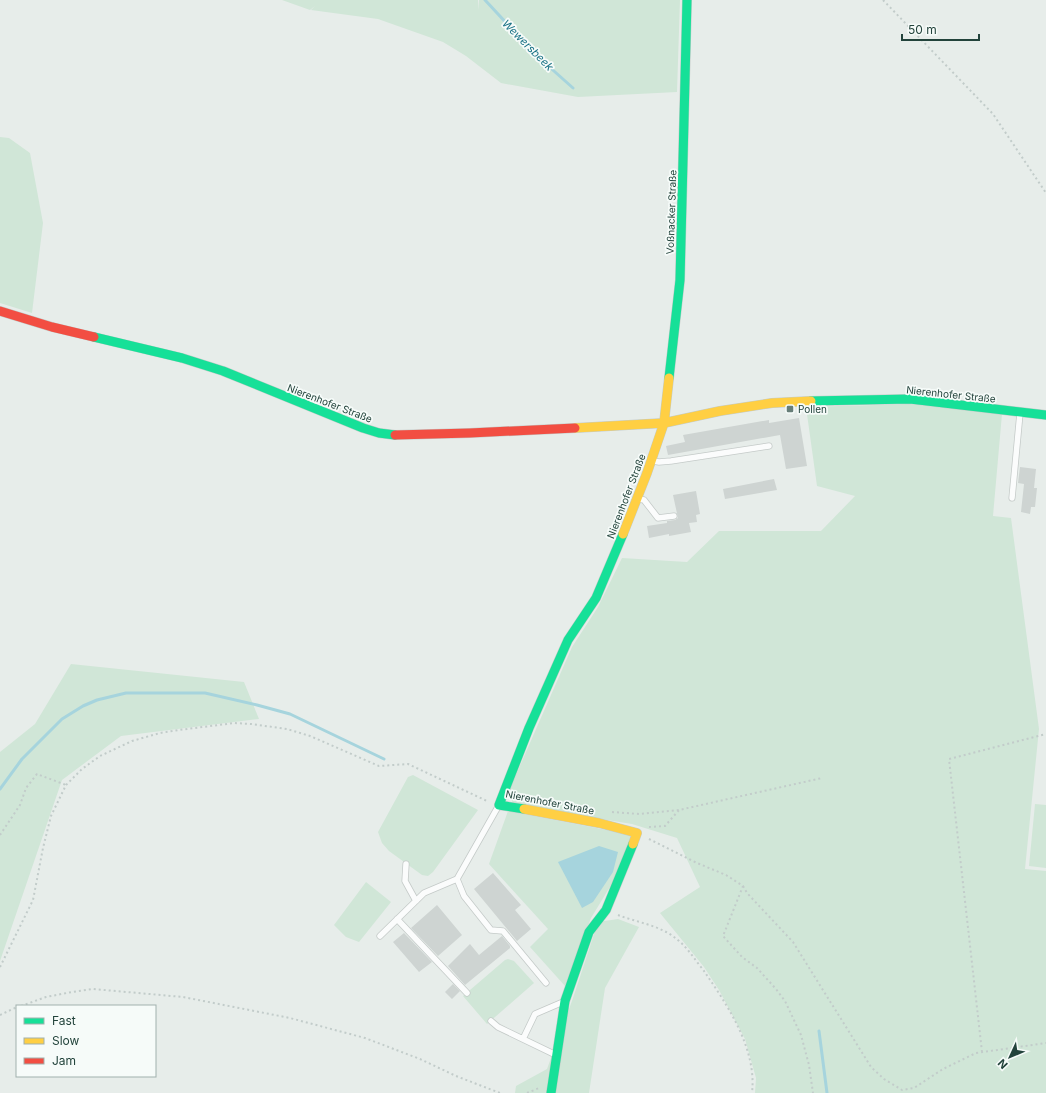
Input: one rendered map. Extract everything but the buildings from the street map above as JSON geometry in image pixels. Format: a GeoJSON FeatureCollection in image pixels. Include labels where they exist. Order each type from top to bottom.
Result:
{"type":"FeatureCollection","features":[{"type":"Feature","properties":{"kind":"street","name":"Voßnacker Straße"},"geometry":{"type":"LineString","coordinates":[[664,423],[680,280],[683,197],[686,0]]}},
{"type":"Feature","properties":{"kind":"street","name":"Nierenhofer Straße"},"geometry":{"type":"LineString","coordinates":[[0,311],[52,327],[182,358],[223,370],[326,414],[363,428],[379,433],[395,435],[664,423],[720,411],[772,403],[843,400],[910,400],[1046,415]]}},
{"type":"Feature","properties":{"kind":"street","name":"Nierenhofer Straße"},"geometry":{"type":"LineString","coordinates":[[637,832],[500,803],[529,728],[568,640],[596,598],[638,498],[664,423]]}},
{"type":"Feature","properties":{"kind":"street"},"geometry":{"type":"LineString","coordinates":[[551,1093],[565,1001],[589,932],[606,910],[630,853],[637,832]]}},
{"type":"Feature","properties":{"kind":"lane"},"geometry":{"type":"LineString","coordinates":[[1012,498],[1020,412]]}},
{"type":"Feature","properties":{"kind":"lane"},"geometry":{"type":"LineString","coordinates":[[652,461],[671,461],[769,446]]}},
{"type":"Feature","properties":{"kind":"lane"},"geometry":{"type":"LineString","coordinates":[[638,498],[644,500],[658,518],[674,516]]}},
{"type":"Feature","properties":{"kind":"lane"},"geometry":{"type":"LineString","coordinates":[[380,936],[424,893],[457,879],[500,803]]}},
{"type":"Feature","properties":{"kind":"lane"},"geometry":{"type":"LineString","coordinates":[[406,864],[405,881],[416,901]]}},
{"type":"Feature","properties":{"kind":"lane"},"geometry":{"type":"LineString","coordinates":[[457,879],[464,896],[491,930],[503,931],[546,983]]}},
{"type":"Feature","properties":{"kind":"lane"},"geometry":{"type":"LineString","coordinates":[[397,920],[466,992]]}},
{"type":"Feature","properties":{"kind":"lane"},"geometry":{"type":"LineString","coordinates":[[523,1039],[535,1014],[565,1001]]}},
{"type":"Feature","properties":{"kind":"lane"},"geometry":{"type":"LineString","coordinates":[[491,1021],[498,1027],[556,1055]]}},
{"type":"Feature","properties":{"kind":"path"},"geometry":{"type":"LineString","coordinates":[[883,0],[993,114],[1046,193]]}},
{"type":"Feature","properties":{"kind":"path"},"geometry":{"type":"LineString","coordinates":[[0,967],[33,900],[50,816],[66,784],[82,769],[100,756],[132,741],[160,733],[234,723],[287,729],[310,736],[379,766],[408,764],[489,802],[500,803]]}},
{"type":"Feature","properties":{"kind":"path"},"geometry":{"type":"LineString","coordinates":[[982,1052],[949,759],[1046,734]]}},
{"type":"Feature","properties":{"kind":"path"},"geometry":{"type":"LineString","coordinates":[[0,835],[20,804],[26,788],[37,774],[66,784]]}},
{"type":"Feature","properties":{"kind":"path"},"geometry":{"type":"LineString","coordinates":[[637,832],[648,827],[665,826],[679,810],[822,778]]}},
{"type":"Feature","properties":{"kind":"path"},"geometry":{"type":"LineString","coordinates":[[637,832],[697,863],[726,875],[743,886],[747,893],[793,942],[872,1067],[884,1079],[902,1090],[914,1088],[943,1069],[976,1053],[1046,1044]]}},
{"type":"Feature","properties":{"kind":"path"},"geometry":{"type":"LineString","coordinates":[[743,886],[723,936],[742,957],[757,968],[785,1001],[801,1035],[809,1065],[813,1093]]}},
{"type":"Feature","properties":{"kind":"path"},"geometry":{"type":"LineString","coordinates":[[606,910],[668,932],[681,942],[698,963],[718,991],[738,1026],[746,1046],[751,1066],[753,1080],[752,1093]]}},
{"type":"Feature","properties":{"kind":"path"},"geometry":{"type":"LineString","coordinates":[[24,1005],[46,997],[93,990],[125,991],[191,999],[290,1018],[365,1038],[420,1059],[456,1076],[500,1093]]}},
{"type":"Feature","properties":{"kind":"path"},"geometry":{"type":"LineString","coordinates":[[0,1015],[16,1008]]}},
{"type":"Feature","properties":{"kind":"green space"},"geometry":{"type":"Polygon","coordinates":[[[282,0],[478,0],[478,10],[479,0],[680,0],[677,92],[578,97],[501,83],[466,56],[443,42],[378,19],[311,10],[315,6],[310,10],[282,0]]]}},
{"type":"Feature","properties":{"kind":"green space"},"geometry":{"type":"Polygon","coordinates":[[[0,137],[9,138],[30,153],[43,223],[32,313],[0,303],[0,137]]]}},
{"type":"Feature","properties":{"kind":"green space"},"geometry":{"type":"Polygon","coordinates":[[[909,404],[1002,414],[993,516],[1011,518],[1039,729],[1025,869],[1046,871],[1046,1093],[755,1093],[756,1078],[745,1039],[719,990],[704,967],[660,913],[700,887],[677,838],[632,824],[514,805],[508,793],[572,647],[598,607],[622,558],[687,562],[719,531],[821,531],[855,496],[817,486],[806,407],[909,404]]]}},
{"type":"Feature","properties":{"kind":"green space"},"geometry":{"type":"Polygon","coordinates":[[[71,664],[244,682],[259,719],[121,736],[62,780],[0,961],[0,752],[35,724],[71,664]]]}},
{"type":"Feature","properties":{"kind":"green space"},"geometry":{"type":"Polygon","coordinates":[[[413,775],[478,810],[433,872],[428,876],[422,875],[389,851],[382,843],[378,832],[408,777],[413,775]]]}},
{"type":"Feature","properties":{"kind":"green space"},"geometry":{"type":"Polygon","coordinates":[[[1035,804],[1046,805],[1046,868],[1029,866],[1035,804]]]}},
{"type":"Feature","properties":{"kind":"green space"},"geometry":{"type":"Polygon","coordinates":[[[508,811],[633,835],[619,872],[591,918],[565,986],[530,947],[548,929],[489,864],[508,811]]]}},
{"type":"Feature","properties":{"kind":"green space"},"geometry":{"type":"Polygon","coordinates":[[[366,882],[391,902],[359,942],[346,937],[334,925],[366,882]]]}},
{"type":"Feature","properties":{"kind":"green space"},"geometry":{"type":"Polygon","coordinates":[[[618,919],[639,927],[605,988],[589,1093],[515,1093],[516,1086],[547,1069],[573,998],[598,922],[618,919]]]}},
{"type":"Feature","properties":{"kind":"green space"},"geometry":{"type":"Polygon","coordinates":[[[508,959],[514,961],[534,983],[487,1024],[463,996],[508,959]]]}},
{"type":"Feature","properties":{"kind":"water"},"geometry":{"type":"Polygon","coordinates":[[[599,846],[618,852],[613,872],[593,902],[582,908],[558,862],[599,846]]]}},
{"type":"Feature","properties":{"kind":"waterway","name":"Wewersbeek"},"geometry":{"type":"LineString","coordinates":[[485,0],[536,55],[573,88]]}},
{"type":"Feature","properties":{"kind":"waterway"},"geometry":{"type":"LineString","coordinates":[[0,789],[22,759],[62,719],[83,706],[97,700],[126,693],[205,693],[257,705],[290,714],[384,759]]}},
{"type":"Feature","properties":{"kind":"waterway"},"geometry":{"type":"LineString","coordinates":[[819,1031],[827,1093]]}},
{"type":"Feature","properties":{"kind":"traffic: fast"},"geometry":{"type":"LineString","coordinates":[[669,378],[680,280],[687,0]]}},
{"type":"Feature","properties":{"kind":"traffic: fast"},"geometry":{"type":"LineString","coordinates":[[94,337],[182,358],[223,371],[363,428],[379,433],[395,435]]}},
{"type":"Feature","properties":{"kind":"traffic: fast"},"geometry":{"type":"LineString","coordinates":[[811,401],[910,399],[1046,415]]}},
{"type":"Feature","properties":{"kind":"traffic: fast"},"geometry":{"type":"LineString","coordinates":[[524,809],[499,805],[529,728],[568,640],[596,598],[623,534]]}},
{"type":"Feature","properties":{"kind":"traffic: fast"},"geometry":{"type":"LineString","coordinates":[[551,1093],[565,1001],[589,932],[606,910],[633,844]]}},
{"type":"Feature","properties":{"kind":"traffic: slow"},"geometry":{"type":"LineString","coordinates":[[623,534],[647,473],[664,423],[669,378]]}},
{"type":"Feature","properties":{"kind":"traffic: slow"},"geometry":{"type":"LineString","coordinates":[[575,428],[664,423],[720,411],[772,403],[811,401]]}},
{"type":"Feature","properties":{"kind":"traffic: slow"},"geometry":{"type":"LineString","coordinates":[[524,809],[599,823],[637,833],[633,844]]}},
{"type":"Feature","properties":{"kind":"traffic: jam"},"geometry":{"type":"LineString","coordinates":[[0,311],[52,327],[94,337]]}},
{"type":"Feature","properties":{"kind":"traffic: jam"},"geometry":{"type":"LineString","coordinates":[[395,435],[575,428]]}},
{"type":"Feature","properties":{"kind":"place","name":"Pollen"},"geometry":{"type":"Point","coordinates":[790,409]}}]}
